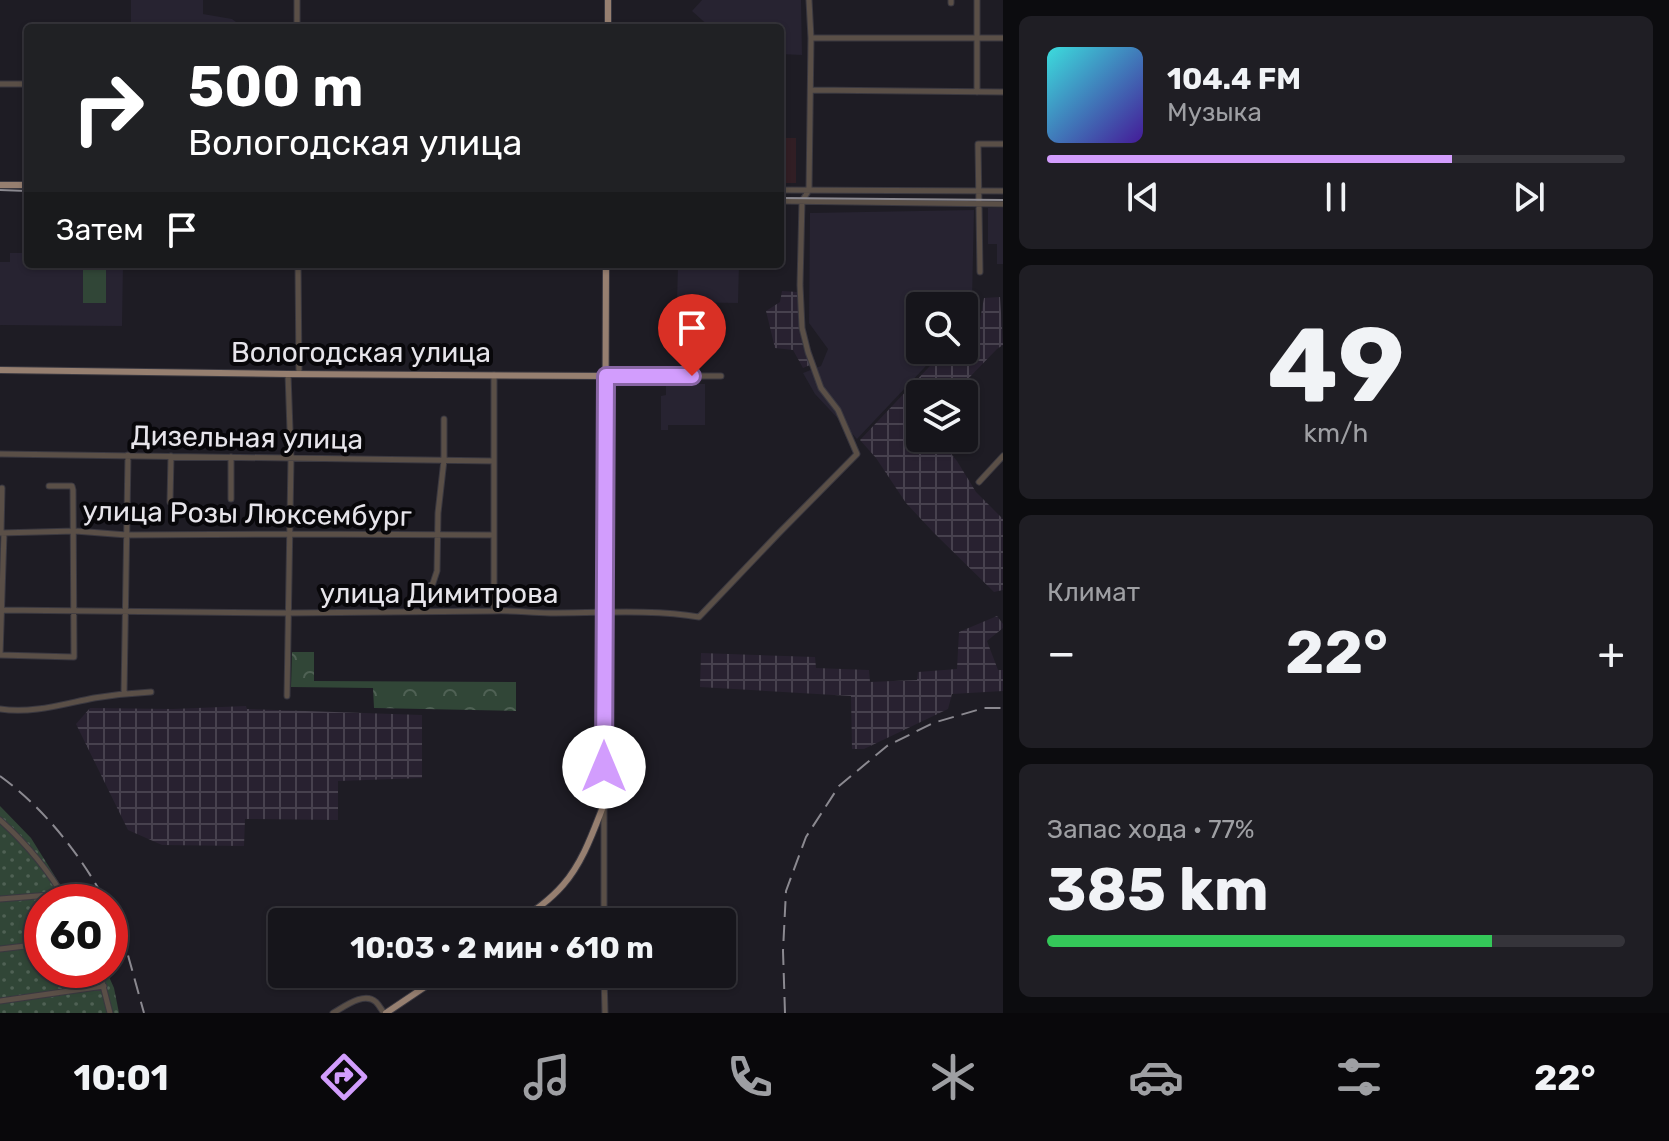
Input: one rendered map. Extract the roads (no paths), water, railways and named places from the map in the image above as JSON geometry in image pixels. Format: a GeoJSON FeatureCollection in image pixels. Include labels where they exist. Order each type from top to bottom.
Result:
{"type":"FeatureCollection","features":[{"type":"Feature","properties":{"kind":"main road"},"geometry":{"type":"LineString","coordinates":[[608,0],[608,24]]}},
{"type":"Feature","properties":{"kind":"main road"},"geometry":{"type":"LineString","coordinates":[[0,185],[24,185]]}},
{"type":"Feature","properties":{"kind":"main road"},"geometry":{"type":"LineString","coordinates":[[536,908],[556,893],[572,874],[604,804],[606,268]]}},
{"type":"Feature","properties":{"kind":"main road","name":"Вологодская улица"},"geometry":{"type":"LineString","coordinates":[[0,370],[606,376]]}},
{"type":"Feature","properties":{"kind":"main road"},"geometry":{"type":"LineString","coordinates":[[385,1013],[423,988]]}},
{"type":"Feature","properties":{"kind":"street"},"geometry":{"type":"LineString","coordinates":[[297,0],[297,24]]}},
{"type":"Feature","properties":{"kind":"street"},"geometry":{"type":"LineString","coordinates":[[802,201],[809,190],[809,0]]}},
{"type":"Feature","properties":{"kind":"street"},"geometry":{"type":"LineString","coordinates":[[977,0],[977,92]]}},
{"type":"Feature","properties":{"kind":"street"},"geometry":{"type":"LineString","coordinates":[[811,38],[1003,38]]}},
{"type":"Feature","properties":{"kind":"street"},"geometry":{"type":"LineString","coordinates":[[0,84],[24,84]]}},
{"type":"Feature","properties":{"kind":"street"},"geometry":{"type":"LineString","coordinates":[[811,90],[1003,92]]}},
{"type":"Feature","properties":{"kind":"street"},"geometry":{"type":"LineString","coordinates":[[980,272],[978,144],[1003,144]]}},
{"type":"Feature","properties":{"kind":"street"},"geometry":{"type":"LineString","coordinates":[[784,190],[1003,191]]}},
{"type":"Feature","properties":{"kind":"street"},"geometry":{"type":"LineString","coordinates":[[784,201],[1003,204]]}},
{"type":"Feature","properties":{"kind":"street","name":"улица Димитрова"},"geometry":{"type":"LineString","coordinates":[[1,610],[288,613],[516,609],[535,613],[699,617],[857,454],[838,410],[821,388],[802,328],[802,201]]}},
{"type":"Feature","properties":{"kind":"street"},"geometry":{"type":"LineString","coordinates":[[298,268],[299,374]]}},
{"type":"Feature","properties":{"kind":"street"},"geometry":{"type":"LineString","coordinates":[[287,696],[291,458],[288,374]]}},
{"type":"Feature","properties":{"kind":"street"},"geometry":{"type":"LineString","coordinates":[[494,375],[494,611]]}},
{"type":"Feature","properties":{"kind":"street","name":"Вологодская улица"},"geometry":{"type":"LineString","coordinates":[[606,376],[721,376]]}},
{"type":"Feature","properties":{"kind":"street"},"geometry":{"type":"LineString","coordinates":[[424,592],[433,583],[437,571],[444,419]]}},
{"type":"Feature","properties":{"kind":"street","name":"Дизельная улица"},"geometry":{"type":"LineString","coordinates":[[0,454],[494,461]]}},
{"type":"Feature","properties":{"kind":"street"},"geometry":{"type":"LineString","coordinates":[[124,694],[128,455]]}},
{"type":"Feature","properties":{"kind":"street"},"geometry":{"type":"LineString","coordinates":[[170,502],[171,456]]}},
{"type":"Feature","properties":{"kind":"street"},"geometry":{"type":"LineString","coordinates":[[979,482],[1003,456]]}},
{"type":"Feature","properties":{"kind":"street"},"geometry":{"type":"LineString","coordinates":[[231,457],[231,499]]}},
{"type":"Feature","properties":{"kind":"street"},"geometry":{"type":"LineString","coordinates":[[2,488],[0,655],[74,657],[75,531],[72,486],[49,486]]}},
{"type":"Feature","properties":{"kind":"street","name":"улица Розы Люксембург"},"geometry":{"type":"LineString","coordinates":[[2,533],[494,535]]}},
{"type":"Feature","properties":{"kind":"street"},"geometry":{"type":"LineString","coordinates":[[0,709],[33,710],[151,692]]}},
{"type":"Feature","properties":{"kind":"street"},"geometry":{"type":"LineString","coordinates":[[604,804],[604,908]]}},
{"type":"Feature","properties":{"kind":"street"},"geometry":{"type":"LineString","coordinates":[[0,820],[22,839],[56,884]]}},
{"type":"Feature","properties":{"kind":"street"},"geometry":{"type":"LineString","coordinates":[[0,899],[24,897]]}},
{"type":"Feature","properties":{"kind":"street"},"geometry":{"type":"LineString","coordinates":[[0,949],[24,946]]}},
{"type":"Feature","properties":{"kind":"street"},"geometry":{"type":"LineString","coordinates":[[0,1001],[90,988]]}},
{"type":"Feature","properties":{"kind":"street"},"geometry":{"type":"LineString","coordinates":[[104,988],[110,1013]]}},
{"type":"Feature","properties":{"kind":"street"},"geometry":{"type":"LineString","coordinates":[[604,988],[605,1013]]}},
{"type":"Feature","properties":{"kind":"street"},"geometry":{"type":"LineString","coordinates":[[333,1013],[364,998],[376,1001],[385,1013]]}},
{"type":"Feature","properties":{"kind":"tram line"},"geometry":{"type":"LineString","coordinates":[[0,190],[24,191]]}},
{"type":"Feature","properties":{"kind":"tram line"},"geometry":{"type":"LineString","coordinates":[[784,198],[1003,200]]}},
{"type":"Feature","properties":{"kind":"railway"},"geometry":{"type":"LineString","coordinates":[[785,1013],[783,951],[786,891],[806,837],[839,786],[887,746],[933,723],[984,708],[1003,708]]}},
{"type":"Feature","properties":{"kind":"railway"},"geometry":{"type":"LineString","coordinates":[[0,776],[46,817],[95,884]]}},
{"type":"Feature","properties":{"kind":"railway"},"geometry":{"type":"LineString","coordinates":[[128,955],[144,1013]]}}]}
